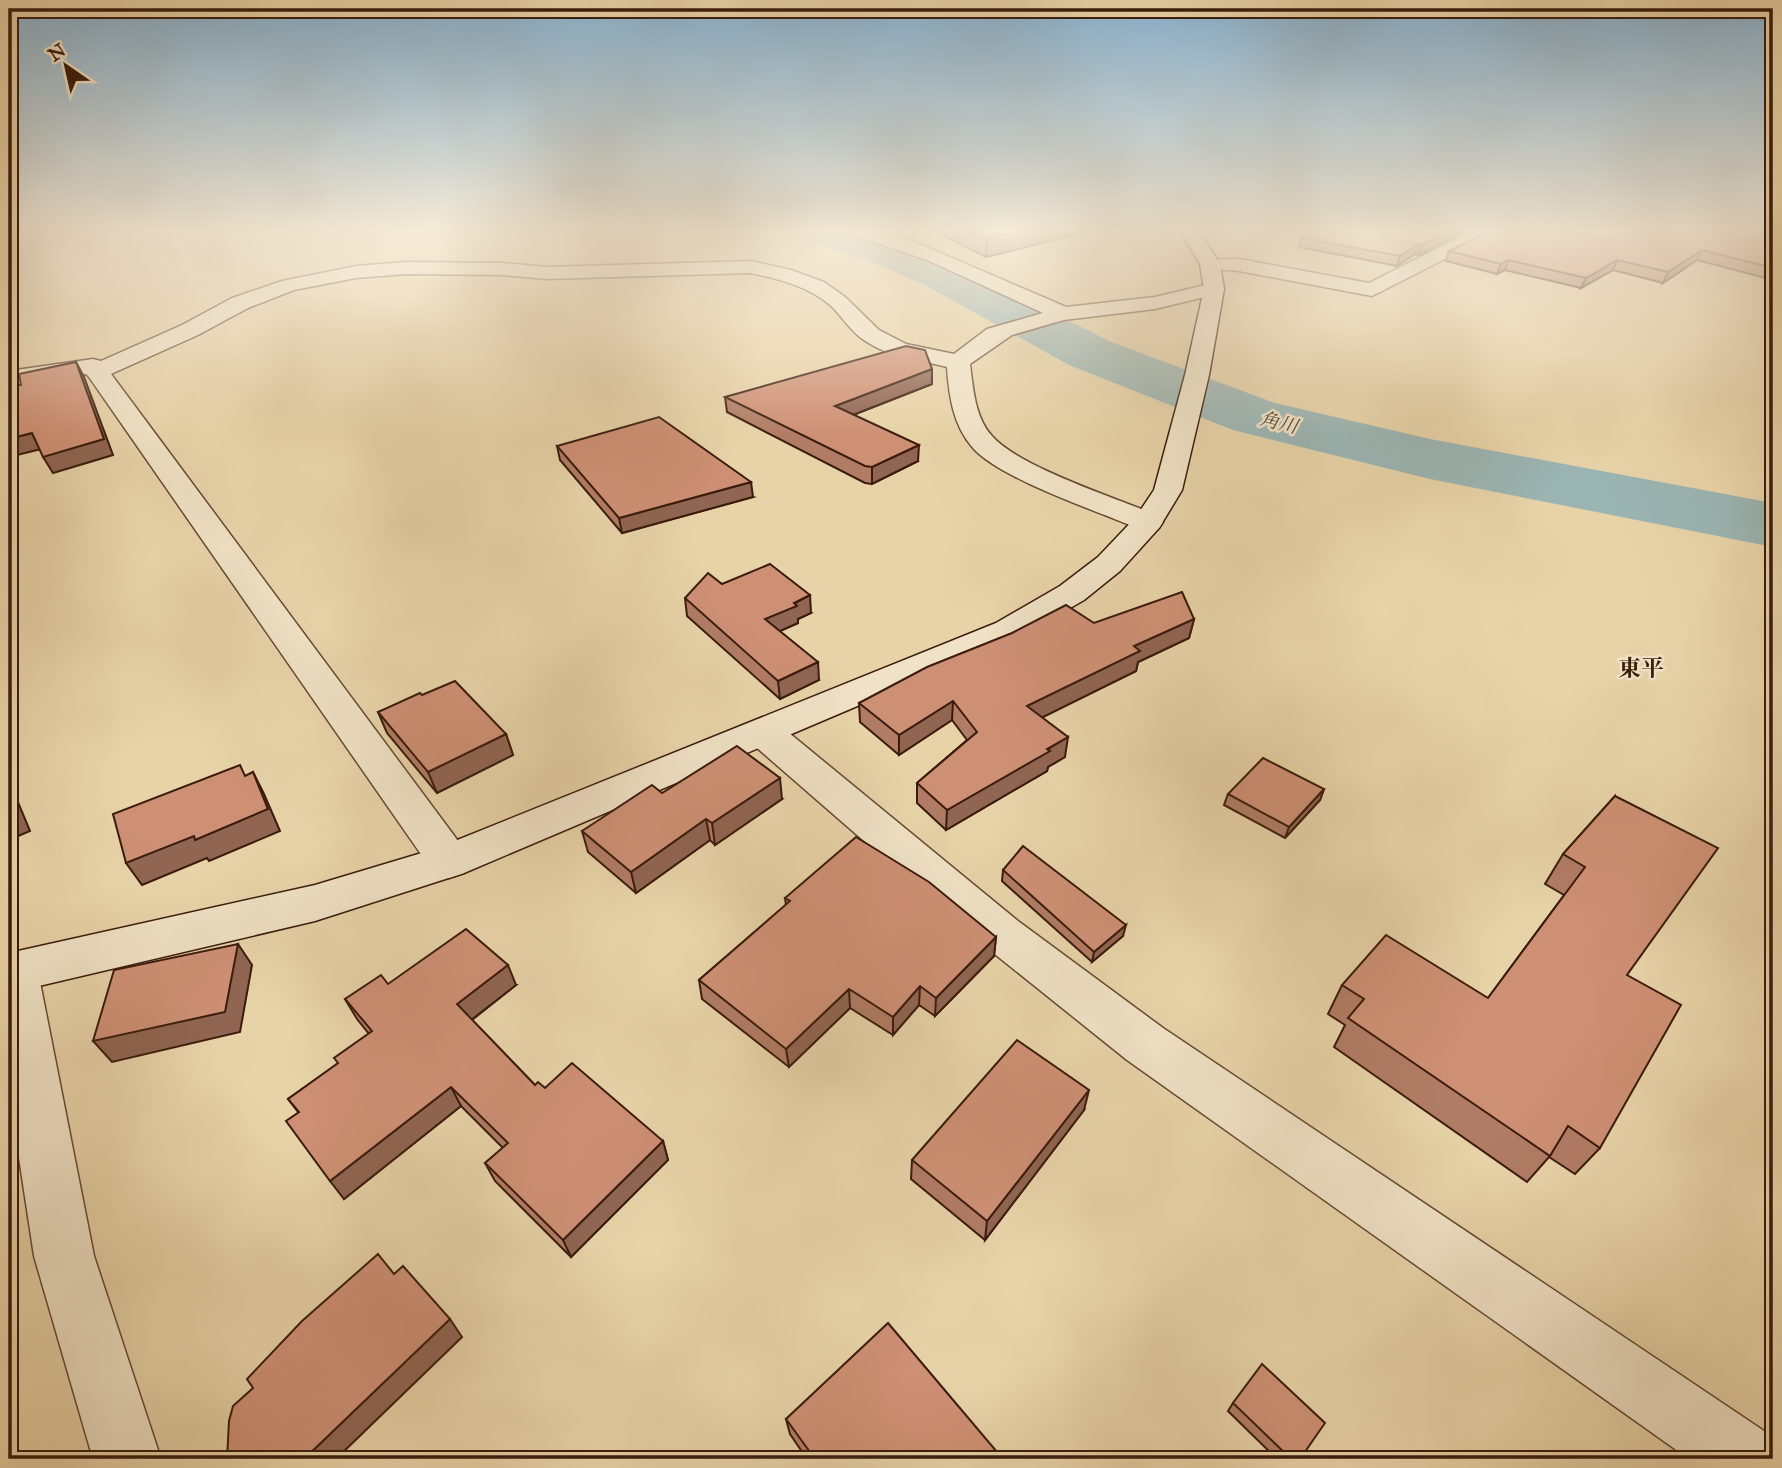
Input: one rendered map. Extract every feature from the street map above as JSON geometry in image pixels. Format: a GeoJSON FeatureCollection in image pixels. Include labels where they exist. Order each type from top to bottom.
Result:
{"type":"FeatureCollection","features":[{"type":"Feature","properties":{"kind":"street"},"geometry":{"type":"LineString","coordinates":[[96,372],[255,298]]}},
{"type":"Feature","properties":{"kind":"street"},"geometry":{"type":"LineString","coordinates":[[833,298],[871,335],[899,349],[958,362],[1004,330],[1060,315],[1178,298]]}},
{"type":"Feature","properties":{"kind":"street"},"geometry":{"type":"LineString","coordinates":[[1025,298],[1060,315]]}},
{"type":"Feature","properties":{"kind":"street"},"geometry":{"type":"LineString","coordinates":[[127,1459],[64,1256],[11,973],[315,903],[449,861],[763,732],[1036,615],[1109,564],[1149,522],[1168,490],[1212,298]]}},
{"type":"Feature","properties":{"kind":"street"},"geometry":{"type":"LineString","coordinates":[[958,362],[962,401],[984,444],[1014,463],[1149,522]]}},
{"type":"Feature","properties":{"kind":"street"},"geometry":{"type":"LineString","coordinates":[[9,378],[93,366],[449,861]]}},
{"type":"Feature","properties":{"kind":"street"},"geometry":{"type":"LineString","coordinates":[[763,732],[1002,934],[1144,1044],[1746,1459]]}},
{"type":"Feature","properties":{"kind":"building"},"geometry":{"type":"Polygon","coordinates":[[[906,346],[925,350],[932,369],[835,406],[919,445],[872,467],[865,466],[725,397],[906,346]]]}},
{"type":"Feature","properties":{"kind":"building"},"geometry":{"type":"Polygon","coordinates":[[[76,362],[104,439],[43,457],[32,433],[9,439],[9,387],[21,385],[19,374],[76,362]]]}},
{"type":"Feature","properties":{"kind":"building"},"geometry":{"type":"Polygon","coordinates":[[[659,417],[751,482],[619,518],[557,446],[659,417]]]}},
{"type":"Feature","properties":{"kind":"building"},"geometry":{"type":"Polygon","coordinates":[[[770,564],[810,595],[794,603],[797,606],[765,619],[818,662],[778,681],[685,598],[708,573],[722,584],[770,564]]]}},
{"type":"Feature","properties":{"kind":"building"},"geometry":{"type":"Polygon","coordinates":[[[1182,592],[1194,619],[1134,646],[1140,651],[1027,706],[1068,737],[1047,749],[1050,751],[947,810],[917,783],[977,732],[953,701],[899,735],[859,703],[927,667],[1012,633],[1066,605],[1094,623],[1182,592]]]}},
{"type":"Feature","properties":{"kind":"building"},"geometry":{"type":"Polygon","coordinates":[[[455,681],[506,734],[428,772],[378,712],[455,681]]]}},
{"type":"Feature","properties":{"kind":"building"},"geometry":{"type":"Polygon","coordinates":[[[737,746],[780,778],[712,823],[706,819],[631,872],[582,831],[652,785],[662,793],[737,746]]]}},
{"type":"Feature","properties":{"kind":"building"},"geometry":{"type":"Polygon","coordinates":[[[1263,758],[1324,789],[1289,827],[1228,794],[1263,758]]]}},
{"type":"Feature","properties":{"kind":"building"},"geometry":{"type":"Polygon","coordinates":[[[240,765],[245,776],[253,772],[268,809],[195,840],[194,836],[126,863],[113,814],[240,765]]]}},
{"type":"Feature","properties":{"kind":"building"},"geometry":{"type":"Polygon","coordinates":[[[9,796],[16,812],[9,815],[9,796]]]}},
{"type":"Feature","properties":{"kind":"building"},"geometry":{"type":"Polygon","coordinates":[[[1615,796],[1718,848],[1627,975],[1681,1005],[1600,1148],[1568,1126],[1550,1156],[1348,1018],[1364,999],[1342,985],[1386,935],[1488,998],[1585,867],[1563,854],[1615,796]]]}},
{"type":"Feature","properties":{"kind":"building"},"geometry":{"type":"Polygon","coordinates":[[[856,837],[929,882],[996,937],[936,998],[920,986],[893,1017],[849,989],[786,1049],[699,980],[790,901],[785,898],[856,837]]]}},
{"type":"Feature","properties":{"kind":"building"},"geometry":{"type":"Polygon","coordinates":[[[1023,846],[1126,925],[1094,952],[1003,870],[1023,846]]]}},
{"type":"Feature","properties":{"kind":"building"},"geometry":{"type":"Polygon","coordinates":[[[466,929],[508,965],[457,1004],[535,1085],[538,1082],[545,1088],[572,1063],[663,1141],[563,1240],[485,1163],[508,1143],[451,1087],[330,1181],[286,1121],[299,1112],[288,1099],[338,1063],[334,1058],[372,1031],[345,999],[381,975],[388,984],[466,929]]]}},
{"type":"Feature","properties":{"kind":"building"},"geometry":{"type":"Polygon","coordinates":[[[238,944],[225,1012],[93,1041],[114,970],[238,944]]]}},
{"type":"Feature","properties":{"kind":"building"},"geometry":{"type":"Polygon","coordinates":[[[1017,1040],[1089,1090],[987,1221],[912,1160],[1017,1040]]]}},
{"type":"Feature","properties":{"kind":"building"},"geometry":{"type":"Polygon","coordinates":[[[378,1254],[394,1274],[403,1266],[450,1319],[304,1459],[227,1459],[229,1421],[233,1406],[253,1388],[247,1379],[302,1321],[378,1254]]]}},
{"type":"Feature","properties":{"kind":"building"},"geometry":{"type":"Polygon","coordinates":[[[888,1323],[1003,1459],[815,1459],[786,1419],[888,1323]]]}},
{"type":"Feature","properties":{"kind":"building"},"geometry":{"type":"Polygon","coordinates":[[[1262,1364],[1325,1423],[1300,1459],[1291,1459],[1233,1403],[1262,1364]]]}},
{"type":"Feature","properties":{"kind":"waterway","name":"角川"},"geometry":{"type":"LineString","coordinates":[[984,298],[1089,353],[1255,417],[1430,459],[1773,525]]}},
{"type":"Feature","properties":{"kind":"district","name":"東平"},"geometry":{"type":"Point","coordinates":[1641,668]}}]}
